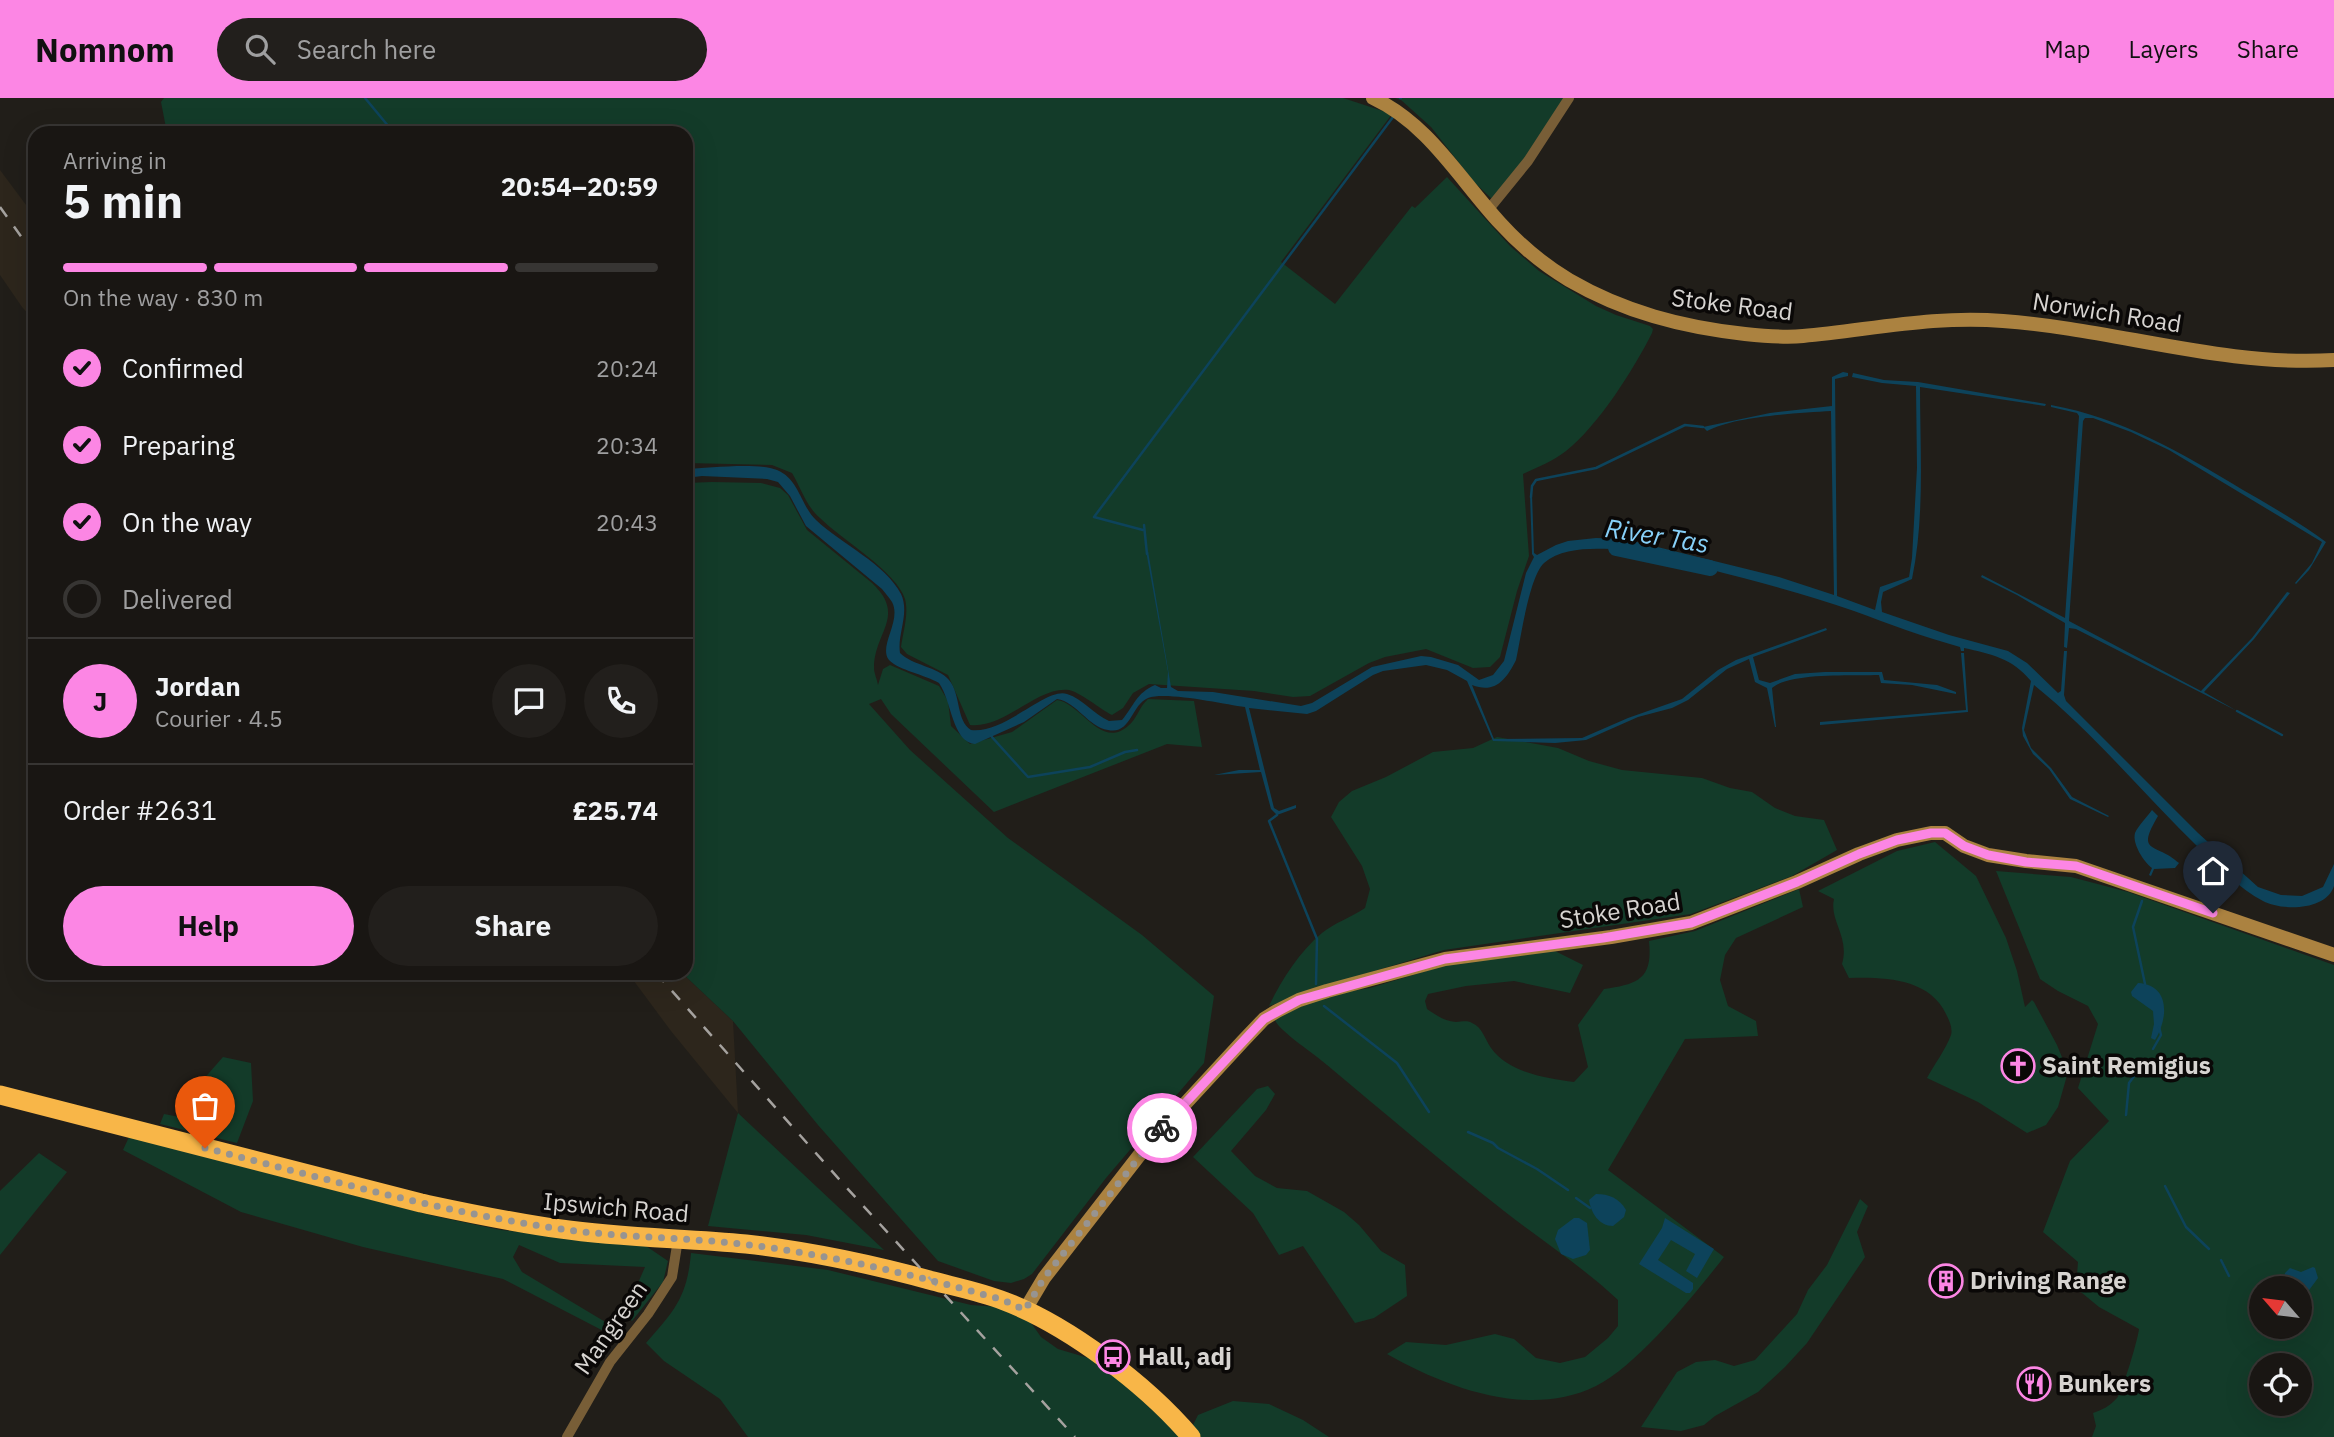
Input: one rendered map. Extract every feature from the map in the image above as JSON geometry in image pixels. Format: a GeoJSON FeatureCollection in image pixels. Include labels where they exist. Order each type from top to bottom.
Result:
{"type":"FeatureCollection","features":[{"type":"Feature","properties":{"kind":"highway","name":"Ipswich Road"},"geometry":{"type":"LineString","coordinates":[[0,1094],[421,1203],[490,1218],[563,1230],[772,1248],[861,1262],[1003,1300],[1069,1335],[1125,1373],[1191,1437]]}},
{"type":"Feature","properties":{"kind":"street","name":"Stoke Road"},"geometry":{"type":"LineString","coordinates":[[1373,98],[1417,128],[1455,167],[1499,223],[1532,253],[1568,279],[1611,302],[1654,318],[1704,330],[1800,337],[1872,327]]}},
{"type":"Feature","properties":{"kind":"street"},"geometry":{"type":"LineString","coordinates":[[1489,209],[1528,161],[1569,98]]}},
{"type":"Feature","properties":{"kind":"street","name":"Norwich Road"},"geometry":{"type":"LineString","coordinates":[[1872,327],[1937,320],[2004,321],[2066,327],[2253,357],[2334,359]]}},
{"type":"Feature","properties":{"kind":"street","name":"Stoke Road"},"geometry":{"type":"LineString","coordinates":[[1025,1310],[1044,1278],[1148,1144],[1243,1041],[1264,1019],[1299,1000],[1327,991],[1445,959],[1691,923],[1884,845],[1931,833],[1945,833],[1964,846],[1988,855],[2026,862],[2076,866],[2334,955]]}},
{"type":"Feature","properties":{"kind":"street","name":"Mangreen"},"geometry":{"type":"LineString","coordinates":[[567,1437],[604,1370],[648,1314],[672,1277],[678,1238]]}},
{"type":"Feature","properties":{"kind":"shaded area"},"geometry":{"type":"Polygon","coordinates":[[[0,170],[28,208],[28,313],[0,275],[0,170]]]}},
{"type":"Feature","properties":{"kind":"shaded area"},"geometry":{"type":"Polygon","coordinates":[[[633,980],[689,980],[733,1021],[738,1113],[633,980]]]}},
{"type":"Feature","properties":{"kind":"green space"},"geometry":{"type":"Polygon","coordinates":[[[164,98],[1343,98],[1392,114],[1281,262],[1335,304],[1412,206],[1415,208],[1447,177],[1510,246],[1539,271],[1596,306],[1653,329],[1625,380],[1590,427],[1561,455],[1523,474],[1529,556],[1500,657],[1490,667],[1473,668],[1426,649],[1369,663],[1310,696],[1293,697],[1254,691],[1149,684],[1133,693],[1123,708],[1112,715],[1073,691],[1057,691],[1045,694],[996,721],[970,725],[948,675],[907,654],[901,647],[906,611],[905,599],[900,589],[880,567],[815,513],[792,473],[772,465],[693,463],[693,126],[166,126],[161,102],[164,98]]]}},
{"type":"Feature","properties":{"kind":"green space"},"geometry":{"type":"Polygon","coordinates":[[[1395,98],[1564,98],[1520,166],[1492,199],[1474,182],[1431,127],[1401,100],[1395,98]]]}},
{"type":"Feature","properties":{"kind":"green space"},"geometry":{"type":"Polygon","coordinates":[[[693,483],[761,483],[780,488],[788,495],[807,530],[872,583],[887,605],[886,624],[875,655],[874,670],[878,685],[883,669],[890,665],[939,686],[948,701],[951,726],[970,744],[1012,732],[1057,700],[1066,703],[1100,729],[1109,732],[1118,732],[1128,726],[1148,699],[1194,701],[1202,747],[1167,744],[994,812],[891,714],[881,699],[869,704],[910,750],[1008,838],[1142,935],[1214,996],[1204,1063],[1106,1178],[1032,1274],[1024,1279],[1011,1283],[994,1281],[938,1261],[818,1125],[733,1021],[689,980],[693,980],[693,483]]]}},
{"type":"Feature","properties":{"kind":"green space"},"geometry":{"type":"Polygon","coordinates":[[[1497,737],[1558,748],[1589,761],[1622,770],[1702,778],[1752,792],[1775,808],[1795,816],[1824,820],[1837,850],[1792,876],[1691,914],[1444,950],[1269,1006],[1291,967],[1306,949],[1327,929],[1365,908],[1370,889],[1362,866],[1331,817],[1339,802],[1352,791],[1386,777],[1433,752],[1473,748],[1497,737]]]}},
{"type":"Feature","properties":{"kind":"green space"},"geometry":{"type":"Polygon","coordinates":[[[1935,842],[1976,876],[2006,938],[2025,1007],[2032,1000],[2034,1002],[2068,1072],[2058,1107],[2046,1125],[2027,1133],[1978,1102],[1927,1078],[1951,1035],[1946,1014],[1929,993],[1904,982],[1849,978],[1842,964],[1843,945],[1834,914],[1834,899],[1818,891],[1897,851],[1935,842]]]}},
{"type":"Feature","properties":{"kind":"green space"},"geometry":{"type":"Polygon","coordinates":[[[1996,871],[2071,877],[2128,892],[2334,965],[2334,1437],[2092,1437],[2096,1426],[2093,1413],[2117,1398],[2130,1365],[2139,1329],[2099,1307],[2076,1288],[2078,1262],[2043,1232],[2070,1161],[2109,1121],[2078,1088],[2098,1024],[2088,1006],[2040,979],[1996,871]]]}},
{"type":"Feature","properties":{"kind":"green space"},"geometry":{"type":"Polygon","coordinates":[[[1799,889],[1803,907],[1736,938],[1725,955],[1720,980],[1728,1006],[1756,1021],[1758,1036],[1685,1039],[1608,1170],[1724,1257],[1682,1309],[1647,1346],[1612,1376],[1596,1386],[1544,1400],[1516,1399],[1462,1388],[1387,1354],[1406,1342],[1446,1345],[1495,1334],[1514,1339],[1536,1358],[1560,1363],[1585,1357],[1608,1338],[1618,1326],[1618,1300],[1290,1036],[1275,1020],[1278,1015],[1328,995],[1370,988],[1449,964],[1555,951],[1583,965],[1570,993],[1514,981],[1466,986],[1428,994],[1425,1001],[1427,1009],[1440,1017],[1476,1025],[1491,1048],[1518,1069],[1574,1082],[1588,1067],[1578,1025],[1604,989],[1626,985],[1641,977],[1648,964],[1649,941],[1695,931],[1799,889]]]}},
{"type":"Feature","properties":{"kind":"green space"},"geometry":{"type":"Polygon","coordinates":[[[223,1057],[251,1063],[253,1101],[237,1143],[160,1124],[164,1114],[206,1122],[202,1081],[223,1057]]]}},
{"type":"Feature","properties":{"kind":"green space"},"geometry":{"type":"Polygon","coordinates":[[[1268,1086],[1275,1094],[1266,1110],[1231,1151],[1255,1176],[1277,1188],[1307,1191],[1344,1212],[1381,1251],[1405,1265],[1407,1296],[1374,1318],[1355,1323],[1303,1246],[1279,1255],[1253,1213],[1193,1157],[1257,1089],[1268,1086]]]}},
{"type":"Feature","properties":{"kind":"green space"},"geometry":{"type":"Polygon","coordinates":[[[738,1113],[884,1250],[806,1235],[708,1226],[738,1113]]]}},
{"type":"Feature","properties":{"kind":"green space"},"geometry":{"type":"Polygon","coordinates":[[[129,1137],[434,1216],[501,1230],[646,1246],[668,1261],[663,1282],[632,1321],[625,1313],[645,1267],[560,1263],[519,1245],[513,1257],[522,1272],[622,1332],[619,1339],[503,1279],[363,1247],[241,1212],[123,1150],[129,1137]]]}},
{"type":"Feature","properties":{"kind":"green space"},"geometry":{"type":"Polygon","coordinates":[[[39,1153],[67,1172],[0,1255],[0,1191],[39,1153]]]}},
{"type":"Feature","properties":{"kind":"green space"},"geometry":{"type":"Polygon","coordinates":[[[1860,1199],[1868,1206],[1857,1232],[1865,1257],[1807,1343],[1785,1367],[1758,1392],[1704,1425],[1681,1431],[1641,1427],[1677,1372],[1696,1362],[1715,1360],[1734,1366],[1755,1360],[1797,1314],[1808,1290],[1827,1265],[1860,1199]]]}},
{"type":"Feature","properties":{"kind":"green space"},"geometry":{"type":"Polygon","coordinates":[[[691,1253],[828,1270],[971,1305],[999,1307],[1029,1320],[1041,1337],[1058,1349],[1095,1360],[1121,1380],[1181,1437],[748,1437],[720,1399],[664,1361],[646,1343],[678,1303],[686,1282],[691,1253]]]}},
{"type":"Feature","properties":{"kind":"green space"},"geometry":{"type":"Polygon","coordinates":[[[1233,1401],[1269,1404],[1303,1420],[1329,1437],[1198,1437],[1191,1429],[1198,1415],[1233,1401]]]}},
{"type":"Feature","properties":{"kind":"water"},"geometry":{"type":"Polygon","coordinates":[[[1843,372],[1848,373],[1848,376],[1835,379],[1837,596],[1875,610],[1880,587],[1909,577],[1912,558],[1917,468],[1916,386],[1852,377],[1853,373],[2046,404],[2045,406],[1920,387],[1919,531],[1912,579],[1883,592],[1882,612],[1949,635],[2008,651],[2027,663],[2058,693],[2061,691],[2064,651],[2067,651],[2064,695],[2066,701],[2198,833],[2258,887],[2281,895],[2302,896],[2323,887],[2334,864],[2334,886],[2329,894],[2313,904],[2292,907],[2271,904],[2246,890],[2201,850],[2078,724],[2034,685],[2024,730],[2031,748],[2051,768],[2072,797],[2109,816],[2070,799],[2049,769],[2033,754],[2023,736],[2022,728],[2031,681],[2009,662],[1974,650],[1964,648],[1964,651],[1961,651],[1960,647],[1799,593],[1646,553],[1623,550],[1567,552],[1551,558],[1539,570],[1530,594],[1516,660],[1512,667],[1504,679],[1493,686],[1487,688],[1472,685],[1494,739],[1582,738],[1682,699],[1718,670],[1736,660],[1826,628],[1827,630],[1753,657],[1759,680],[1770,683],[1795,674],[1882,672],[1884,680],[1937,685],[1956,694],[1912,685],[1881,683],[1879,675],[1793,679],[1772,688],[1775,727],[1767,688],[1755,682],[1749,659],[1727,669],[1688,700],[1672,708],[1638,717],[1586,740],[1555,743],[1493,741],[1467,681],[1447,670],[1426,665],[1383,671],[1307,714],[1249,708],[1274,808],[1279,811],[1296,805],[1296,808],[1277,815],[1271,809],[1261,772],[1214,775],[1239,770],[1260,770],[1245,707],[1156,696],[1142,702],[1122,728],[1108,730],[1094,724],[1071,705],[1057,699],[1024,722],[975,744],[967,742],[957,729],[939,683],[899,667],[889,660],[886,648],[894,617],[890,598],[806,526],[790,496],[778,482],[767,479],[693,477],[693,469],[733,466],[758,466],[784,474],[795,486],[816,520],[874,563],[894,583],[901,594],[904,609],[900,653],[949,680],[963,720],[971,730],[997,725],[1058,694],[1073,696],[1109,721],[1122,720],[1139,696],[1149,688],[1155,685],[1167,688],[1168,672],[1146,551],[1171,687],[1178,691],[1213,692],[1301,706],[1312,703],[1372,667],[1421,656],[1458,665],[1479,680],[1493,675],[1504,661],[1526,573],[1534,557],[1530,494],[1534,553],[1537,555],[1568,541],[1625,539],[1779,577],[1834,595],[1831,411],[1750,419],[1707,431],[1703,427],[1770,413],[1832,406],[1832,377],[1843,372]]]}},
{"type":"Feature","properties":{"kind":"water"},"geometry":{"type":"Polygon","coordinates":[[[2051,405],[2102,419],[2151,438],[2296,521],[2326,542],[2309,570],[2296,584],[2312,563],[2322,542],[2169,450],[2093,418],[2085,418],[2083,421],[2069,621],[2201,691],[2252,638],[2287,592],[2290,593],[2254,639],[2204,692],[2237,711],[2076,629],[2069,628],[2067,648],[2064,647],[2065,623],[1981,577],[1982,575],[2065,618],[2079,416],[2051,405]]]}},
{"type":"Feature","properties":{"kind":"water"},"geometry":{"type":"Polygon","coordinates":[[[1961,653],[1964,653],[1968,712],[1820,725],[1820,722],[1966,710],[1961,653]]]}},
{"type":"Feature","properties":{"kind":"water"},"geometry":{"type":"Polygon","coordinates":[[[2152,810],[2158,816],[2151,828],[2148,842],[2179,863],[2175,868],[2154,869],[2151,876],[2149,875],[2152,868],[2139,852],[2135,833],[2152,810]]]}},
{"type":"Feature","properties":{"kind":"water"},"geometry":{"type":"Polygon","coordinates":[[[2138,983],[2149,985],[2156,990],[2164,1004],[2162,1023],[2155,1040],[2151,1038],[2153,1011],[2132,996],[2131,992],[2138,983]]]}},
{"type":"Feature","properties":{"kind":"water"},"geometry":{"type":"Polygon","coordinates":[[[1596,1194],[1617,1200],[1626,1210],[1624,1217],[1613,1226],[1604,1224],[1594,1214],[1589,1200],[1596,1194]]]}},
{"type":"Feature","properties":{"kind":"water"},"geometry":{"type":"Polygon","coordinates":[[[1574,1218],[1587,1223],[1590,1250],[1586,1255],[1573,1259],[1561,1254],[1555,1239],[1558,1230],[1574,1218]]]}},
{"type":"Feature","properties":{"kind":"water"},"geometry":{"type":"Polygon","coordinates":[[[1665,1218],[1714,1249],[1697,1278],[1686,1271],[1695,1254],[1671,1240],[1658,1260],[1693,1283],[1690,1293],[1639,1264],[1662,1228],[1665,1218]]]}},
{"type":"Feature","properties":{"kind":"water"},"geometry":{"type":"Polygon","coordinates":[[[2313,1267],[2318,1278],[2312,1286],[2312,1276],[2284,1276],[2290,1268],[2301,1272],[2313,1267]]]}},
{"type":"Feature","properties":{"kind":"waterway"},"geometry":{"type":"LineString","coordinates":[[365,98],[388,126]]}},
{"type":"Feature","properties":{"kind":"waterway"},"geometry":{"type":"LineString","coordinates":[[1143,530],[1094,517],[1393,117]]}},
{"type":"Feature","properties":{"kind":"waterway"},"geometry":{"type":"LineString","coordinates":[[1531,497],[1532,486],[1536,480],[1596,468],[1685,425],[1703,427]]}},
{"type":"Feature","properties":{"kind":"waterway"},"geometry":{"type":"LineString","coordinates":[[1144,525],[1147,554]]}},
{"type":"Feature","properties":{"kind":"waterway","name":"River Tas"},"geometry":{"type":"LineString","coordinates":[[1616,548],[1710,568]]}},
{"type":"Feature","properties":{"kind":"waterway"},"geometry":{"type":"LineString","coordinates":[[2237,711],[2282,735]]}},
{"type":"Feature","properties":{"kind":"waterway"},"geometry":{"type":"LineString","coordinates":[[991,736],[1028,777],[1090,767],[1125,752],[1137,750]]}},
{"type":"Feature","properties":{"kind":"waterway"},"geometry":{"type":"LineString","coordinates":[[1277,815],[1269,821],[1317,939],[1316,984]]}},
{"type":"Feature","properties":{"kind":"waterway"},"geometry":{"type":"LineString","coordinates":[[2142,901],[2133,927],[2145,984]]}},
{"type":"Feature","properties":{"kind":"waterway"},"geometry":{"type":"LineString","coordinates":[[1324,1006],[1397,1063],[1429,1112]]}},
{"type":"Feature","properties":{"kind":"waterway"},"geometry":{"type":"LineString","coordinates":[[2153,1049],[2161,1035],[2159,1027]]}},
{"type":"Feature","properties":{"kind":"waterway"},"geometry":{"type":"LineString","coordinates":[[2126,1115],[2129,1083],[2146,1060]]}},
{"type":"Feature","properties":{"kind":"waterway"},"geometry":{"type":"LineString","coordinates":[[1468,1132],[1493,1143],[1568,1190]]}},
{"type":"Feature","properties":{"kind":"waterway"},"geometry":{"type":"LineString","coordinates":[[2165,1186],[2186,1227],[2209,1249]]}},
{"type":"Feature","properties":{"kind":"waterway"},"geometry":{"type":"LineString","coordinates":[[1576,1198],[1590,1208]]}},
{"type":"Feature","properties":{"kind":"waterway"},"geometry":{"type":"LineString","coordinates":[[2221,1260],[2229,1276]]}},
{"type":"Feature","properties":{"kind":"railway"},"geometry":{"type":"LineString","coordinates":[[0,207],[28,246]]}},
{"type":"Feature","properties":{"kind":"railway"},"geometry":{"type":"LineString","coordinates":[[662,980],[846,1187],[1075,1437]]}},
{"type":"Feature","properties":{"kind":"way so far"},"geometry":{"type":"LineString","coordinates":[[205,1148],[490,1218],[563,1230],[748,1244],[861,1262],[1003,1300],[1025,1310],[1034,1292],[1087,1220],[1162,1128]]}},
{"type":"Feature","properties":{"kind":"place","name":"Saint Remigius"},"geometry":{"type":"Point","coordinates":[2018,1066]}},
{"type":"Feature","properties":{"kind":"place","name":"Driving Range"},"geometry":{"type":"Point","coordinates":[1946,1281]}},
{"type":"Feature","properties":{"kind":"place","name":"Hall, adj"},"geometry":{"type":"Point","coordinates":[1113,1357]}},
{"type":"Feature","properties":{"kind":"place","name":"Bunkers"},"geometry":{"type":"Point","coordinates":[2034,1384]}},
{"type":"Feature","properties":{"kind":"route"},"geometry":{"type":"LineString","coordinates":[[1162,1128],[1264,1019],[1299,1000],[1445,959],[1691,923],[1797,882],[1859,854],[1897,840],[1931,833],[1945,833],[1964,846],[1988,855],[2026,862],[2076,866],[2213,913]]}}]}
